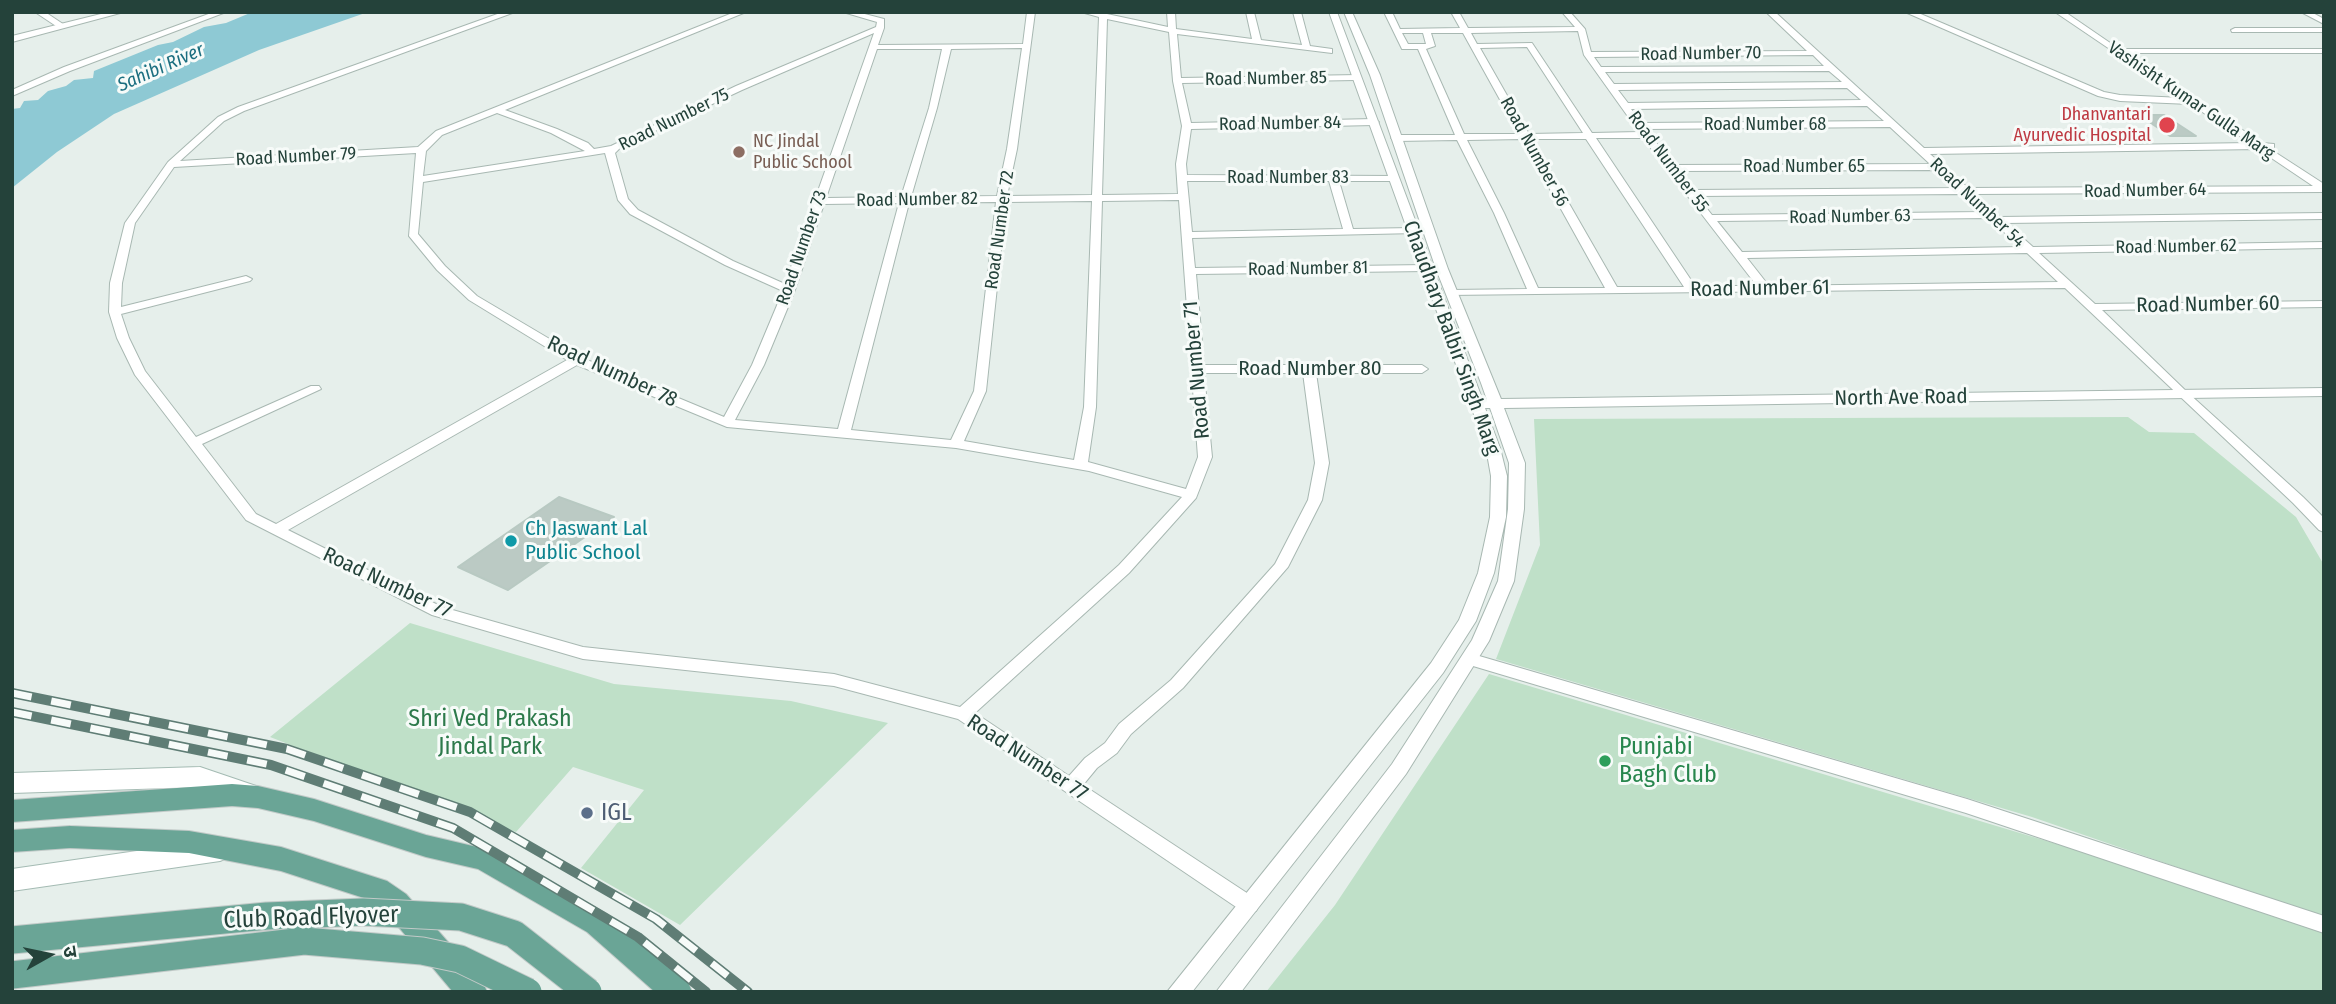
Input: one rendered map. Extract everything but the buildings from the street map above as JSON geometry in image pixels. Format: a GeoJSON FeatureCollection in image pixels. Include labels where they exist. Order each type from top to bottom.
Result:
{"type":"FeatureCollection","features":[{"type":"Feature","properties":{"kind":"main road"},"geometry":{"type":"LineString","coordinates":[[14,783],[200,776],[258,797],[314,810],[426,846],[484,859],[597,923],[677,992]]}},
{"type":"Feature","properties":{"kind":"main road"},"geometry":{"type":"LineString","coordinates":[[12,811],[232,795],[258,797]]}},
{"type":"Feature","properties":{"kind":"main road"},"geometry":{"type":"LineString","coordinates":[[12,841],[70,837],[189,842],[281,859],[377,890],[396,903],[472,992]]}},
{"type":"Feature","properties":{"kind":"main road"},"geometry":{"type":"LineString","coordinates":[[24,879],[228,849]]}},
{"type":"Feature","properties":{"kind":"main road","name":"Club Road Flyover"},"geometry":{"type":"LineString","coordinates":[[12,940],[267,916],[363,912],[461,917],[514,934],[588,992]]}},
{"type":"Feature","properties":{"kind":"main road","name":"Club Road Flyover"},"geometry":{"type":"LineString","coordinates":[[12,975],[304,941],[422,951],[460,959],[527,992]]}},
{"type":"Feature","properties":{"kind":"street"},"geometry":{"type":"LineString","coordinates":[[39,12],[59,24]]}},
{"type":"Feature","properties":{"kind":"street"},"geometry":{"type":"LineString","coordinates":[[12,37],[106,12]]}},
{"type":"Feature","properties":{"kind":"street"},"geometry":{"type":"LineString","coordinates":[[12,37],[120,12]]}},
{"type":"Feature","properties":{"kind":"street"},"geometry":{"type":"LineString","coordinates":[[12,93],[67,69],[222,12]]}},
{"type":"Feature","properties":{"kind":"street","name":"Road Number 77"},"geometry":{"type":"LineString","coordinates":[[511,12],[241,109],[205,131],[171,164],[130,223],[116,282],[115,312],[139,372],[251,517],[437,611],[583,653],[834,680],[963,714],[1249,905]]}},
{"type":"Feature","properties":{"kind":"street"},"geometry":{"type":"LineString","coordinates":[[421,150],[439,133],[742,12]]}},
{"type":"Feature","properties":{"kind":"street"},"geometry":{"type":"LineString","coordinates":[[847,12],[881,21],[880,27]]}},
{"type":"Feature","properties":{"kind":"street","name":"Road Number 72"},"geometry":{"type":"LineString","coordinates":[[956,444],[979,391],[1001,199],[1012,149],[1031,12]]}},
{"type":"Feature","properties":{"kind":"street"},"geometry":{"type":"LineString","coordinates":[[1085,12],[1172,31],[1329,51]]}},
{"type":"Feature","properties":{"kind":"street","name":"Road Number 71"},"geometry":{"type":"LineString","coordinates":[[963,714],[1124,569],[1191,495],[1205,457],[1181,164],[1187,127],[1177,80],[1171,12]]}},
{"type":"Feature","properties":{"kind":"street"},"geometry":{"type":"LineString","coordinates":[[1250,12],[1257,42]]}},
{"type":"Feature","properties":{"kind":"street"},"geometry":{"type":"LineString","coordinates":[[1297,12],[1307,48]]}},
{"type":"Feature","properties":{"kind":"street","name":"Chaudhary Balbir Singh Marg"},"geometry":{"type":"LineString","coordinates":[[1178,992],[1437,668],[1467,621],[1486,573],[1498,517],[1499,476],[1493,448],[1334,12]]}},
{"type":"Feature","properties":{"kind":"street","name":"Chaudhary Balbir Singh Marg"},"geometry":{"type":"LineString","coordinates":[[1227,992],[1399,769],[1480,641],[1506,581],[1516,509],[1517,463],[1452,293],[1375,75],[1349,12]]}},
{"type":"Feature","properties":{"kind":"street"},"geometry":{"type":"LineString","coordinates":[[1388,12],[1405,47],[1422,49],[1431,46],[1426,30]]}},
{"type":"Feature","properties":{"kind":"street","name":"Road Number 56"},"geometry":{"type":"LineString","coordinates":[[1455,12],[1612,291]]}},
{"type":"Feature","properties":{"kind":"street"},"geometry":{"type":"LineString","coordinates":[[1566,12],[1581,29]]}},
{"type":"Feature","properties":{"kind":"street","name":"Road Number 54"},"geometry":{"type":"LineString","coordinates":[[1770,12],[2092,307],[2324,527]]}},
{"type":"Feature","properties":{"kind":"street"},"geometry":{"type":"LineString","coordinates":[[1909,12],[2101,94],[2120,98],[2190,102]]}},
{"type":"Feature","properties":{"kind":"street","name":"Vashisht Kumar Gulla Marg"},"geometry":{"type":"LineString","coordinates":[[2059,12],[2324,180]]}},
{"type":"Feature","properties":{"kind":"street","name":"Vashisht Kumar Gulla Marg"},"geometry":{"type":"LineString","coordinates":[[2071,12],[2190,102],[2324,189]]}},
{"type":"Feature","properties":{"kind":"street"},"geometry":{"type":"LineString","coordinates":[[2305,12],[2324,22]]}},
{"type":"Feature","properties":{"kind":"street"},"geometry":{"type":"LineString","coordinates":[[1080,467],[1090,407],[1103,15]]}},
{"type":"Feature","properties":{"kind":"street","name":"Road Number 73"},"geometry":{"type":"LineString","coordinates":[[727,423],[758,365],[789,289],[880,27]]}},
{"type":"Feature","properties":{"kind":"street","name":"Road Number 75"},"geometry":{"type":"LineString","coordinates":[[789,289],[729,263],[634,212],[623,200],[610,153],[612,149],[739,88],[880,27]]}},
{"type":"Feature","properties":{"kind":"street"},"geometry":{"type":"LineString","coordinates":[[1396,31],[1581,29]]}},
{"type":"Feature","properties":{"kind":"street","name":"Road Number 55"},"geometry":{"type":"LineString","coordinates":[[1581,29],[1588,55],[1670,168],[1765,288]]}},
{"type":"Feature","properties":{"kind":"street"},"geometry":{"type":"LineString","coordinates":[[2235,30],[2324,30]]}},
{"type":"Feature","properties":{"kind":"street"},"geometry":{"type":"LineString","coordinates":[[2251,30],[2289,51]]}},
{"type":"Feature","properties":{"kind":"street"},"geometry":{"type":"LineString","coordinates":[[2302,30],[2316,38]]}},
{"type":"Feature","properties":{"kind":"street"},"geometry":{"type":"LineString","coordinates":[[1474,46],[1529,45],[1691,289]]}},
{"type":"Feature","properties":{"kind":"street"},"geometry":{"type":"LineString","coordinates":[[873,47],[1026,46]]}},
{"type":"Feature","properties":{"kind":"street"},"geometry":{"type":"LineString","coordinates":[[844,433],[905,200],[933,108],[947,47]]}},
{"type":"Feature","properties":{"kind":"street"},"geometry":{"type":"LineString","coordinates":[[1422,49],[1534,292]]}},
{"type":"Feature","properties":{"kind":"street"},"geometry":{"type":"LineString","coordinates":[[2121,51],[2324,51]]}},
{"type":"Feature","properties":{"kind":"street","name":"Road Number 70"},"geometry":{"type":"LineString","coordinates":[[1588,55],[1813,53]]}},
{"type":"Feature","properties":{"kind":"street"},"geometry":{"type":"LineString","coordinates":[[1600,70],[1830,68]]}},
{"type":"Feature","properties":{"kind":"street","name":"Road Number 85"},"geometry":{"type":"LineString","coordinates":[[1177,80],[1356,77]]}},
{"type":"Feature","properties":{"kind":"street"},"geometry":{"type":"LineString","coordinates":[[1612,87],[1849,85]]}},
{"type":"Feature","properties":{"kind":"street"},"geometry":{"type":"LineString","coordinates":[[1626,106],[1868,103]]}},
{"type":"Feature","properties":{"kind":"street"},"geometry":{"type":"LineString","coordinates":[[495,109],[554,131],[585,145],[591,151]]}},
{"type":"Feature","properties":{"kind":"street","name":"Road Number 84"},"geometry":{"type":"LineString","coordinates":[[1187,127],[1374,122]]}},
{"type":"Feature","properties":{"kind":"street","name":"Road Number 68"},"geometry":{"type":"LineString","coordinates":[[1396,138],[1589,135],[1643,130],[1891,124]]}},
{"type":"Feature","properties":{"kind":"street"},"geometry":{"type":"LineString","coordinates":[[1921,151],[2271,146]]}},
{"type":"Feature","properties":{"kind":"street"},"geometry":{"type":"LineString","coordinates":[[418,180],[612,149]]}},
{"type":"Feature","properties":{"kind":"street","name":"Road Number 79"},"geometry":{"type":"LineString","coordinates":[[171,164],[421,150]]}},
{"type":"Feature","properties":{"kind":"street","name":"Road Number 78"},"geometry":{"type":"LineString","coordinates":[[421,150],[413,234],[441,268],[473,298],[576,360],[727,423],[956,444],[1090,467],[1191,495]]}},
{"type":"Feature","properties":{"kind":"street","name":"Road Number 65"},"geometry":{"type":"LineString","coordinates":[[1670,168],[1937,167]]}},
{"type":"Feature","properties":{"kind":"street","name":"Road Number 83"},"geometry":{"type":"LineString","coordinates":[[1182,178],[1394,178]]}},
{"type":"Feature","properties":{"kind":"street"},"geometry":{"type":"LineString","coordinates":[[1333,178],[1349,232]]}},
{"type":"Feature","properties":{"kind":"street","name":"Road Number 64"},"geometry":{"type":"LineString","coordinates":[[1690,192],[1967,193],[2324,189]]}},
{"type":"Feature","properties":{"kind":"street","name":"Road Number 82"},"geometry":{"type":"LineString","coordinates":[[818,201],[1184,197]]}},
{"type":"Feature","properties":{"kind":"street","name":"Road Number 63"},"geometry":{"type":"LineString","coordinates":[[1710,218],[2324,216]]}},
{"type":"Feature","properties":{"kind":"street"},"geometry":{"type":"LineString","coordinates":[[1186,235],[1413,230]]}},
{"type":"Feature","properties":{"kind":"street","name":"Road Number 62"},"geometry":{"type":"LineString","coordinates":[[1738,255],[2324,244]]}},
{"type":"Feature","properties":{"kind":"street","name":"Road Number 81"},"geometry":{"type":"LineString","coordinates":[[1189,271],[1427,268]]}},
{"type":"Feature","properties":{"kind":"street"},"geometry":{"type":"LineString","coordinates":[[115,312],[246,279]]}},
{"type":"Feature","properties":{"kind":"street","name":"Road Number 61"},"geometry":{"type":"LineString","coordinates":[[1452,293],[2068,285]]}},
{"type":"Feature","properties":{"kind":"street","name":"Road Number 60"},"geometry":{"type":"LineString","coordinates":[[2092,307],[2324,304]]}},
{"type":"Feature","properties":{"kind":"street"},"geometry":{"type":"LineString","coordinates":[[276,530],[576,360]]}},
{"type":"Feature","properties":{"kind":"street"},"geometry":{"type":"LineString","coordinates":[[1461,361],[1479,360]]}},
{"type":"Feature","properties":{"kind":"street","name":"Road Number 80"},"geometry":{"type":"LineString","coordinates":[[1198,369],[1422,369]]}},
{"type":"Feature","properties":{"kind":"street"},"geometry":{"type":"LineString","coordinates":[[1071,786],[1091,763],[1111,748],[1125,729],[1177,684],[1281,567],[1315,500],[1322,463],[1309,369]]}},
{"type":"Feature","properties":{"kind":"street"},"geometry":{"type":"LineString","coordinates":[[194,443],[315,389]]}},
{"type":"Feature","properties":{"kind":"street"},"geometry":{"type":"LineString","coordinates":[[2187,399],[2324,392]]}},
{"type":"Feature","properties":{"kind":"street"},"geometry":{"type":"LineString","coordinates":[[1479,408],[2187,399],[2324,402]]}},
{"type":"Feature","properties":{"kind":"street"},"geometry":{"type":"LineString","coordinates":[[1469,659],[1967,806],[2324,925]]}},
{"type":"Feature","properties":{"kind":"green space"},"geometry":{"type":"Polygon","coordinates":[[[2128,417],[2149,432],[2194,433],[2296,517],[2324,565],[2324,918],[2032,817],[1496,659],[1540,545],[1534,419],[2128,417]]]}},
{"type":"Feature","properties":{"kind":"green space","name":"Shri Ved Prakash Jindal Park"},"geometry":{"type":"Polygon","coordinates":[[[410,623],[614,684],[791,701],[888,723],[680,925],[581,868],[644,790],[573,767],[516,832],[270,737],[410,623]]]}},
{"type":"Feature","properties":{"kind":"green space","name":"Punjabi Bagh Club"},"geometry":{"type":"Polygon","coordinates":[[[1489,674],[2070,848],[2324,932],[2324,992],[1266,992],[1335,905],[1489,674]]]}},
{"type":"Feature","properties":{"kind":"water","name":"Sahibi River"},"geometry":{"type":"Polygon","coordinates":[[[368,12],[259,50],[114,114],[57,152],[12,188],[12,109],[20,108],[24,101],[38,100],[48,91],[66,86],[74,80],[93,78],[94,71],[158,45],[173,42],[204,27],[226,23],[250,13],[368,12]]]}},
{"type":"Feature","properties":{"kind":"railway"},"geometry":{"type":"LineString","coordinates":[[12,693],[287,749],[470,812],[656,919],[748,992]]}},
{"type":"Feature","properties":{"kind":"railway"},"geometry":{"type":"LineString","coordinates":[[12,712],[271,765],[453,828],[638,937],[706,992]]}},
{"type":"Feature","properties":{"kind":"place","name":"Dhanvantari Ayurvedic Hospital"},"geometry":{"type":"Point","coordinates":[2167,125]}},
{"type":"Feature","properties":{"kind":"place","name":"NC Jindal Public School"},"geometry":{"type":"Point","coordinates":[739,152]}},
{"type":"Feature","properties":{"kind":"place","name":"Ch Jaswant Lal Public School"},"geometry":{"type":"Point","coordinates":[511,541]}},
{"type":"Feature","properties":{"kind":"place","name":"Punjabi Bagh Club"},"geometry":{"type":"Point","coordinates":[1605,761]}},
{"type":"Feature","properties":{"kind":"place","name":"IGL"},"geometry":{"type":"Point","coordinates":[587,813]}}]}
